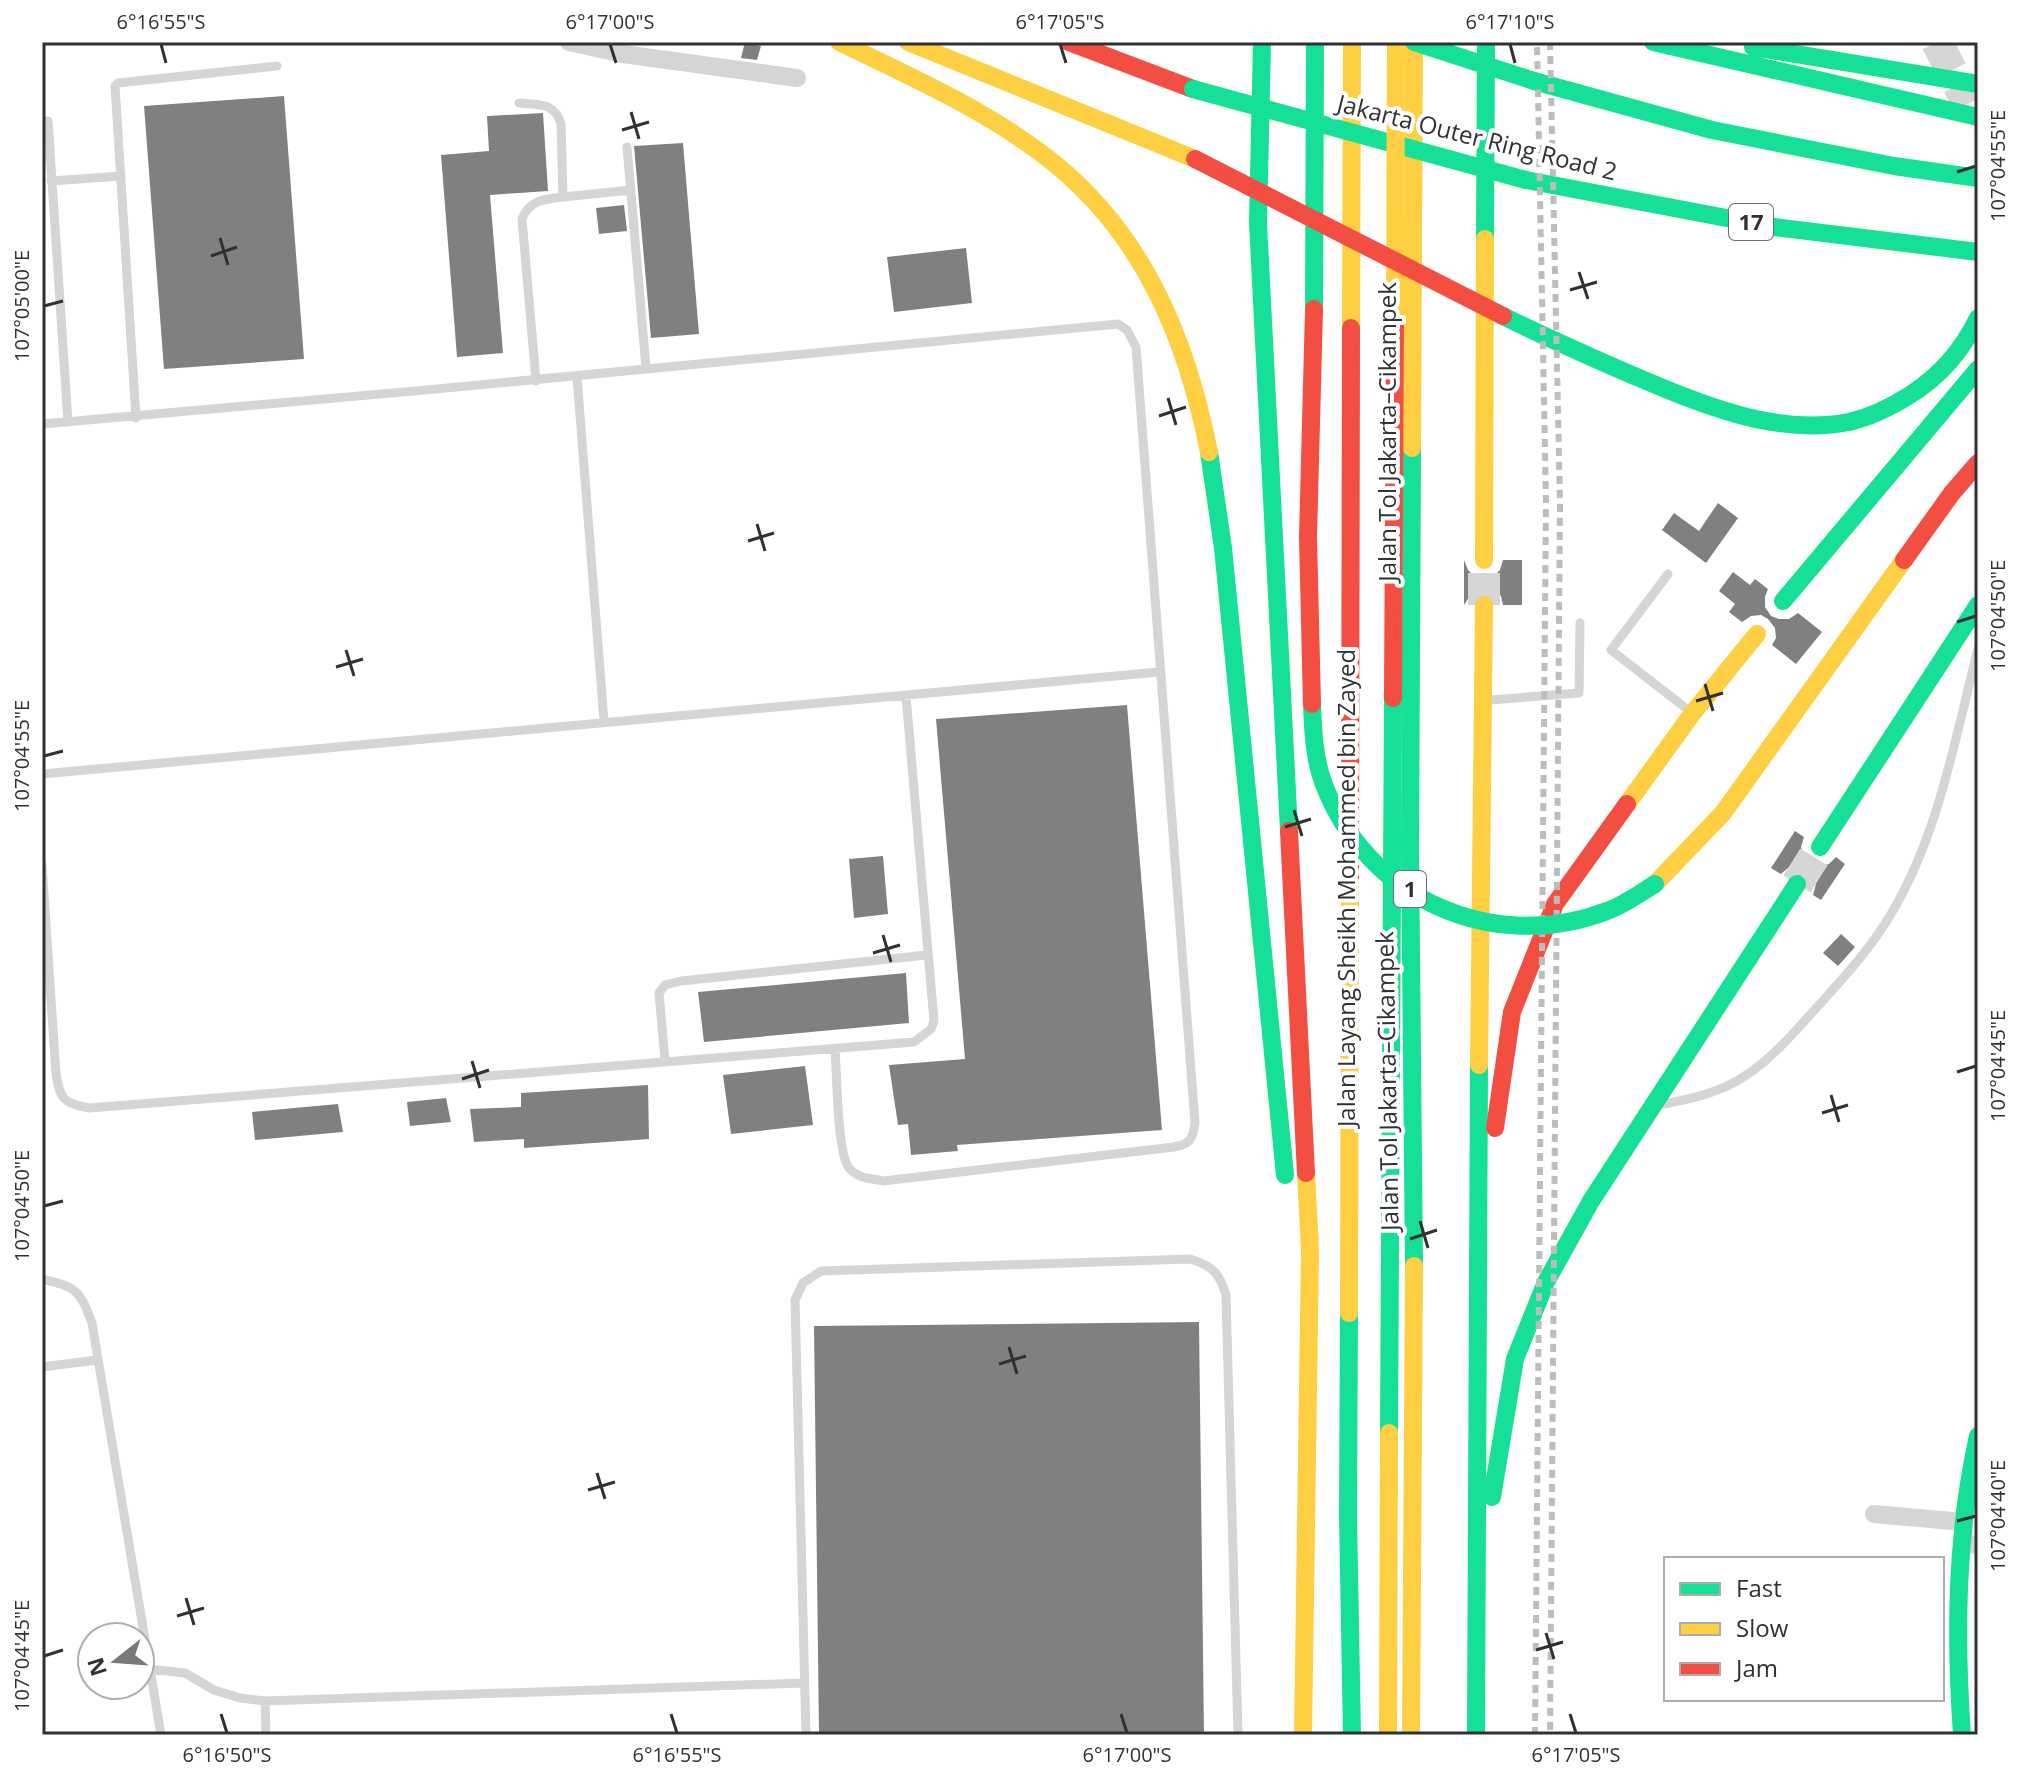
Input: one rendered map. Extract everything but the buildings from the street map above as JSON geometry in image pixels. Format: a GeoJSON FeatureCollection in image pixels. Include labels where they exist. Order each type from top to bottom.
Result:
{"type":"FeatureCollection","features":[{"type":"Feature","properties":{"kind":"main road"},"geometry":{"type":"LineString","coordinates":[[839,42],[917,80],[1047,157],[1118,230],[1151,276],[1176,327],[1210,446],[1223,548],[1287,1188]]}},
{"type":"Feature","properties":{"kind":"main road"},"geometry":{"type":"LineString","coordinates":[[908,42],[1195,159],[1503,316],[1701,404],[1738,416],[1772,423],[1808,425],[1842,422],[1875,414],[1909,398],[1933,379],[1956,355],[1978,318]]}},
{"type":"Feature","properties":{"kind":"main road","name":"Jakarta Outer Ring Road 2"},"geometry":{"type":"LineString","coordinates":[[1069,42],[1193,89],[1526,180],[1774,227],[1978,252]]}},
{"type":"Feature","properties":{"kind":"main road"},"geometry":{"type":"LineString","coordinates":[[1262,42],[1258,223],[1310,1250],[1303,1735]]}},
{"type":"Feature","properties":{"kind":"main road"},"geometry":{"type":"LineString","coordinates":[[1315,42],[1314,309],[1307,625],[1313,721],[1323,780],[1351,836],[1391,879],[1438,909],[1485,925],[1543,928],[1608,911],[1655,884],[1723,813],[1943,505],[1978,463]]}},
{"type":"Feature","properties":{"kind":"main road","name":"Jalan Tol Jakarta–Cikampek"},"geometry":{"type":"LineString","coordinates":[[1352,42],[1348,1501],[1352,1735]]}},
{"type":"Feature","properties":{"kind":"main road","name":"Jalan Layang Sheikh Mohammed bin Zayed"},"geometry":{"type":"LineString","coordinates":[[1388,1735],[1396,42]]}},
{"type":"Feature","properties":{"kind":"main road"},"geometry":{"type":"LineString","coordinates":[[1414,42],[1534,81],[1712,130],[1894,166],[1978,178]]}},
{"type":"Feature","properties":{"kind":"main road","name":"Jalan Tol Jakarta–Cikampek"},"geometry":{"type":"LineString","coordinates":[[1411,1735],[1415,1354],[1410,849],[1414,42]]}},
{"type":"Feature","properties":{"kind":"main road"},"geometry":{"type":"LineString","coordinates":[[1484,560],[1486,42]]}},
{"type":"Feature","properties":{"kind":"main road"},"geometry":{"type":"LineString","coordinates":[[1653,42],[1978,117]]}},
{"type":"Feature","properties":{"kind":"main road"},"geometry":{"type":"LineString","coordinates":[[1723,42],[1978,84]]}},
{"type":"Feature","properties":{"kind":"main road"},"geometry":{"type":"LineString","coordinates":[[1374,122],[1374,154]]}},
{"type":"Feature","properties":{"kind":"main road"},"geometry":{"type":"LineString","coordinates":[[1373,234],[1373,266]]}},
{"type":"Feature","properties":{"kind":"main road"},"geometry":{"type":"LineString","coordinates":[[1783,601],[1978,369]]}},
{"type":"Feature","properties":{"kind":"main road"},"geometry":{"type":"LineString","coordinates":[[1476,1735],[1477,1250],[1484,605]]}},
{"type":"Feature","properties":{"kind":"main road"},"geometry":{"type":"LineString","coordinates":[[1820,847],[1978,605]]}},
{"type":"Feature","properties":{"kind":"main road"},"geometry":{"type":"LineString","coordinates":[[1477,1250],[1512,1012],[1555,904],[1692,714],[1757,634]]}},
{"type":"Feature","properties":{"kind":"main road","name":"Jalan Layang Sheikh Mohammed bin Zayed"},"geometry":{"type":"LineString","coordinates":[[1371,825],[1371,888]]}},
{"type":"Feature","properties":{"kind":"main road"},"geometry":{"type":"LineString","coordinates":[[1477,1595],[1515,1359],[1546,1282],[1591,1201],[1797,884]]}},
{"type":"Feature","properties":{"kind":"main road"},"geometry":{"type":"LineString","coordinates":[[1291,1251],[1305,1518]]}},
{"type":"Feature","properties":{"kind":"main road"},"geometry":{"type":"LineString","coordinates":[[1962,1735],[1959,1626],[1970,1544],[1963,1522],[1977,1446]]}},
{"type":"Feature","properties":{"kind":"main road"},"geometry":{"type":"LineString","coordinates":[[1368,1607],[1368,1735]]}},
{"type":"Feature","properties":{"kind":"street"},"geometry":{"type":"LineString","coordinates":[[569,42],[623,54],[797,78]]}},
{"type":"Feature","properties":{"kind":"street"},"geometry":{"type":"LineString","coordinates":[[1874,1514],[1963,1522]]}},
{"type":"Feature","properties":{"kind":"lane"},"geometry":{"type":"LineString","coordinates":[[136,418],[114,90],[118,83],[277,66]]}},
{"type":"Feature","properties":{"kind":"lane"},"geometry":{"type":"LineString","coordinates":[[519,103],[547,105],[559,115],[563,197]]}},
{"type":"Feature","properties":{"kind":"lane"},"geometry":{"type":"LineString","coordinates":[[48,121],[68,422]]}},
{"type":"Feature","properties":{"kind":"lane"},"geometry":{"type":"LineString","coordinates":[[627,147],[646,368]]}},
{"type":"Feature","properties":{"kind":"lane"},"geometry":{"type":"LineString","coordinates":[[51,181],[121,176]]}},
{"type":"Feature","properties":{"kind":"lane"},"geometry":{"type":"LineString","coordinates":[[536,381],[522,219],[531,205],[540,200],[631,190]]}},
{"type":"Feature","properties":{"kind":"lane"},"geometry":{"type":"LineString","coordinates":[[42,424],[536,381],[1118,324],[1127,330],[1136,347],[1195,1123],[1193,1136],[1187,1144],[883,1181],[859,1177],[847,1166],[842,1147],[835,1049]]}},
{"type":"Feature","properties":{"kind":"lane"},"geometry":{"type":"LineString","coordinates":[[577,377],[604,721]]}},
{"type":"Feature","properties":{"kind":"lane"},"geometry":{"type":"LineString","coordinates":[[1668,574],[1611,650],[1692,714]]}},
{"type":"Feature","properties":{"kind":"lane"},"geometry":{"type":"LineString","coordinates":[[1482,701],[1579,693],[1580,623]]}},
{"type":"Feature","properties":{"kind":"lane"},"geometry":{"type":"LineString","coordinates":[[1653,1106],[1710,1093],[1745,1077],[1781,1048],[1872,943],[1910,880],[1926,844],[1978,649]]}},
{"type":"Feature","properties":{"kind":"lane"},"geometry":{"type":"LineString","coordinates":[[42,774],[1159,672]]}},
{"type":"Feature","properties":{"kind":"lane"},"geometry":{"type":"LineString","coordinates":[[42,864],[56,1074],[59,1092],[69,1104],[89,1108],[914,1042],[931,1029],[934,1021],[906,696]]}},
{"type":"Feature","properties":{"kind":"lane"},"geometry":{"type":"LineString","coordinates":[[665,1060],[659,993],[665,985],[927,955]]}},
{"type":"Feature","properties":{"kind":"lane"},"geometry":{"type":"LineString","coordinates":[[806,1735],[795,1300],[803,1283],[821,1271],[1190,1259],[1205,1263],[1221,1276],[1226,1295],[1238,1735]]}},
{"type":"Feature","properties":{"kind":"lane"},"geometry":{"type":"LineString","coordinates":[[42,1279],[70,1286],[79,1292],[92,1323],[140,1621]]}},
{"type":"Feature","properties":{"kind":"lane"},"geometry":{"type":"LineString","coordinates":[[42,1367],[97,1360]]}},
{"type":"Feature","properties":{"kind":"lane"},"geometry":{"type":"LineString","coordinates":[[156,1670],[185,1673],[214,1690],[265,1701],[804,1683]]}},
{"type":"Feature","properties":{"kind":"lane"},"geometry":{"type":"LineString","coordinates":[[154,1701],[161,1735]]}},
{"type":"Feature","properties":{"kind":"lane"},"geometry":{"type":"LineString","coordinates":[[265,1701],[266,1735]]}},
{"type":"Feature","properties":{"kind":"tunnel"},"geometry":{"type":"LineString","coordinates":[[1937,42],[1968,104]]}},
{"type":"Feature","properties":{"kind":"tunnel"},"geometry":{"type":"LineString","coordinates":[[1484,560],[1484,605]]}},
{"type":"Feature","properties":{"kind":"tunnel"},"geometry":{"type":"LineString","coordinates":[[1797,884],[1820,847]]}},
{"type":"Feature","properties":{"kind":"railway"},"geometry":{"type":"LineString","coordinates":[[1535,1735],[1546,503],[1537,42]]}},
{"type":"Feature","properties":{"kind":"railway"},"geometry":{"type":"LineString","coordinates":[[1550,42],[1560,503],[1550,1735]]}},
{"type":"Feature","properties":{"kind":"traffic: fast"},"geometry":{"type":"LineString","coordinates":[[1262,42],[1258,223],[1289,831]]}},
{"type":"Feature","properties":{"kind":"traffic: fast"},"geometry":{"type":"LineString","coordinates":[[1314,309],[1315,42]]}},
{"type":"Feature","properties":{"kind":"traffic: fast"},"geometry":{"type":"LineString","coordinates":[[1414,42],[1534,81]]}},
{"type":"Feature","properties":{"kind":"traffic: fast"},"geometry":{"type":"LineString","coordinates":[[1485,239],[1486,42]]}},
{"type":"Feature","properties":{"kind":"traffic: fast"},"geometry":{"type":"LineString","coordinates":[[1653,42],[1978,117]]}},
{"type":"Feature","properties":{"kind":"traffic: fast"},"geometry":{"type":"LineString","coordinates":[[1753,47],[1978,84]]}},
{"type":"Feature","properties":{"kind":"traffic: fast"},"geometry":{"type":"LineString","coordinates":[[1534,81],[1712,130],[1894,166],[1978,178]]}},
{"type":"Feature","properties":{"kind":"traffic: fast"},"geometry":{"type":"LineString","coordinates":[[1193,89],[1526,180]]}},
{"type":"Feature","properties":{"kind":"traffic: fast"},"geometry":{"type":"LineString","coordinates":[[1526,180],[1774,227],[1978,252]]}},
{"type":"Feature","properties":{"kind":"traffic: fast"},"geometry":{"type":"LineString","coordinates":[[1503,316],[1706,405],[1791,425],[1849,422],[1910,395],[1950,361],[1978,318]]}},
{"type":"Feature","properties":{"kind":"traffic: fast"},"geometry":{"type":"LineString","coordinates":[[1783,601],[1978,369]]}},
{"type":"Feature","properties":{"kind":"traffic: fast"},"geometry":{"type":"LineString","coordinates":[[1412,448],[1410,849],[1414,1266]]}},
{"type":"Feature","properties":{"kind":"traffic: fast"},"geometry":{"type":"LineString","coordinates":[[1209,452],[1223,548],[1285,1175]]}},
{"type":"Feature","properties":{"kind":"traffic: fast"},"geometry":{"type":"LineString","coordinates":[[1820,847],[1978,605]]}},
{"type":"Feature","properties":{"kind":"traffic: fast"},"geometry":{"type":"LineString","coordinates":[[1389,1433],[1393,698]]}},
{"type":"Feature","properties":{"kind":"traffic: fast"},"geometry":{"type":"LineString","coordinates":[[1312,704],[1314,743],[1320,773],[1343,823],[1369,857],[1401,885],[1438,906],[1478,920],[1520,926],[1564,923],[1613,909],[1655,884]]}},
{"type":"Feature","properties":{"kind":"traffic: fast"},"geometry":{"type":"LineString","coordinates":[[1492,1497],[1515,1359],[1546,1282],[1591,1201],[1797,884]]}},
{"type":"Feature","properties":{"kind":"traffic: fast"},"geometry":{"type":"LineString","coordinates":[[1476,1735],[1479,1065]]}},
{"type":"Feature","properties":{"kind":"traffic: fast"},"geometry":{"type":"LineString","coordinates":[[1349,1313],[1348,1516],[1352,1735]]}},
{"type":"Feature","properties":{"kind":"traffic: fast"},"geometry":{"type":"LineString","coordinates":[[1962,1735],[1958,1660],[1959,1585],[1965,1510],[1978,1436]]}},
{"type":"Feature","properties":{"kind":"traffic: slow"},"geometry":{"type":"LineString","coordinates":[[839,42],[951,97],[1005,128],[1055,164],[1087,193],[1114,224],[1158,294],[1188,370],[1209,452]]}},
{"type":"Feature","properties":{"kind":"traffic: slow"},"geometry":{"type":"LineString","coordinates":[[908,42],[1195,159]]}},
{"type":"Feature","properties":{"kind":"traffic: slow"},"geometry":{"type":"LineString","coordinates":[[1351,328],[1352,42]]}},
{"type":"Feature","properties":{"kind":"traffic: slow"},"geometry":{"type":"LineString","coordinates":[[1395,322],[1396,42]]}},
{"type":"Feature","properties":{"kind":"traffic: slow"},"geometry":{"type":"LineString","coordinates":[[1412,448],[1414,42]]}},
{"type":"Feature","properties":{"kind":"traffic: slow"},"geometry":{"type":"LineString","coordinates":[[1484,560],[1485,239]]}},
{"type":"Feature","properties":{"kind":"traffic: slow"},"geometry":{"type":"LineString","coordinates":[[1655,884],[1723,813],[1904,560]]}},
{"type":"Feature","properties":{"kind":"traffic: slow"},"geometry":{"type":"LineString","coordinates":[[1479,1065],[1484,605]]}},
{"type":"Feature","properties":{"kind":"traffic: slow"},"geometry":{"type":"LineString","coordinates":[[1627,804],[1692,714],[1757,634]]}},
{"type":"Feature","properties":{"kind":"traffic: slow"},"geometry":{"type":"LineString","coordinates":[[1349,1313],[1350,878]]}},
{"type":"Feature","properties":{"kind":"traffic: slow"},"geometry":{"type":"LineString","coordinates":[[1303,1735],[1310,1250],[1306,1173]]}},
{"type":"Feature","properties":{"kind":"traffic: slow"},"geometry":{"type":"LineString","coordinates":[[1411,1735],[1414,1266]]}},
{"type":"Feature","properties":{"kind":"traffic: slow"},"geometry":{"type":"LineString","coordinates":[[1388,1735],[1389,1433]]}},
{"type":"Feature","properties":{"kind":"traffic: jam"},"geometry":{"type":"LineString","coordinates":[[1069,42],[1193,89]]}},
{"type":"Feature","properties":{"kind":"traffic: jam"},"geometry":{"type":"LineString","coordinates":[[1195,159],[1503,316]]}},
{"type":"Feature","properties":{"kind":"traffic: jam"},"geometry":{"type":"LineString","coordinates":[[1312,704],[1308,537],[1314,309]]}},
{"type":"Feature","properties":{"kind":"traffic: jam"},"geometry":{"type":"LineString","coordinates":[[1393,698],[1395,322]]}},
{"type":"Feature","properties":{"kind":"traffic: jam"},"geometry":{"type":"LineString","coordinates":[[1350,878],[1351,328]]}},
{"type":"Feature","properties":{"kind":"traffic: jam"},"geometry":{"type":"LineString","coordinates":[[1904,560],[1952,493],[1978,463]]}},
{"type":"Feature","properties":{"kind":"traffic: jam"},"geometry":{"type":"LineString","coordinates":[[1495,1128],[1512,1012],[1555,904],[1627,804]]}},
{"type":"Feature","properties":{"kind":"traffic: jam"},"geometry":{"type":"LineString","coordinates":[[1289,831],[1306,1173]]}}]}
